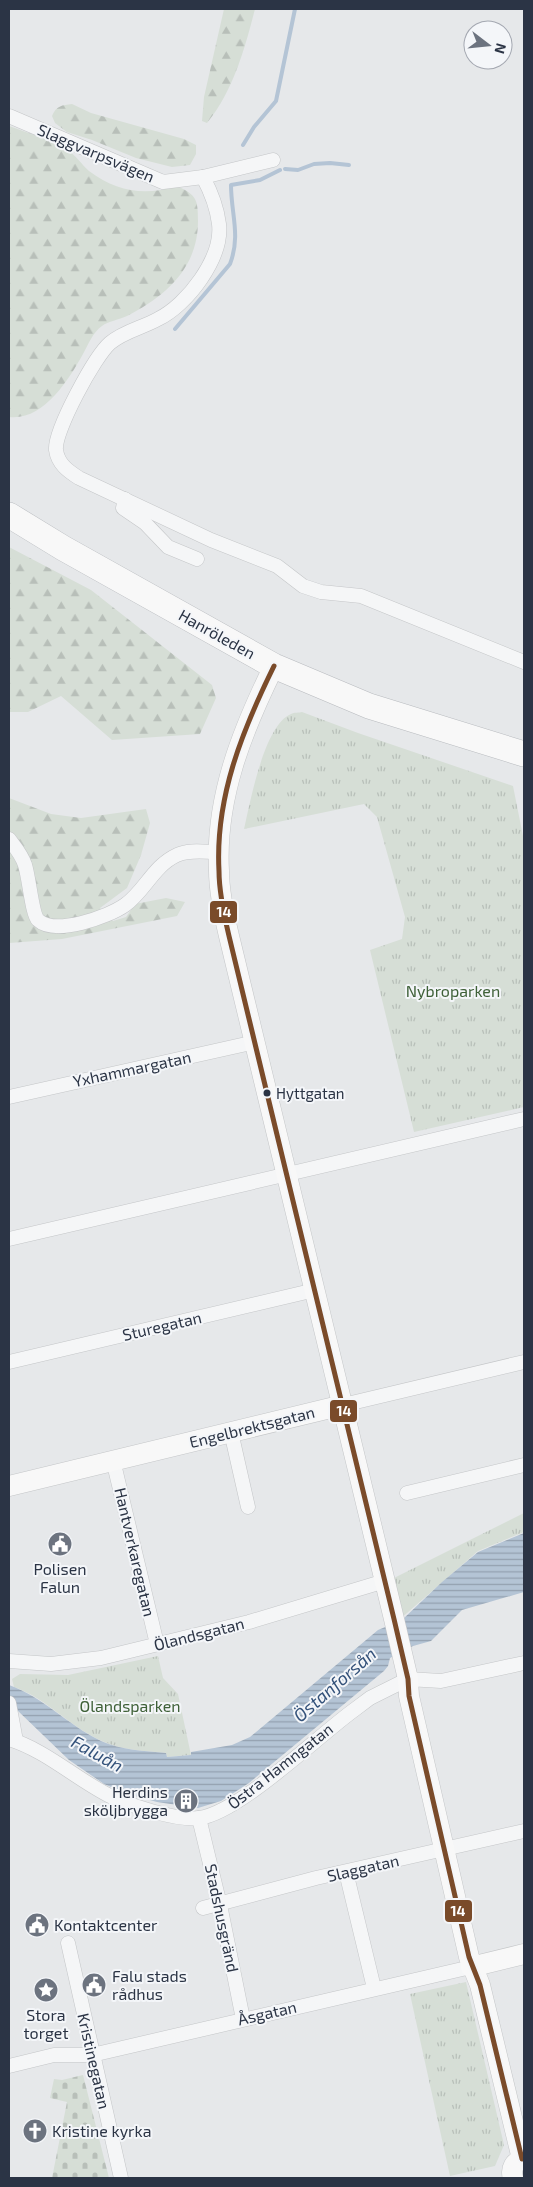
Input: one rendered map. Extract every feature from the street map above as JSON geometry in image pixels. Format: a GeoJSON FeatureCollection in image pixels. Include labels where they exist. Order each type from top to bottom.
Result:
{"type":"FeatureCollection","features":[{"type":"Feature","properties":{"kind":"highway","name":"Hanröleden"},"geometry":{"type":"LineString","coordinates":[[9,515],[63,548],[274,666],[369,706],[524,754]]}},
{"type":"Feature","properties":{"kind":"street","name":"Slaggvarpsvägen"},"geometry":{"type":"LineString","coordinates":[[9,116],[163,182],[203,178],[273,160]]}},
{"type":"Feature","properties":{"kind":"street"},"geometry":{"type":"LineString","coordinates":[[203,178],[213,196],[220,225],[216,250],[210,263],[190,294],[178,306],[159,319],[115,340],[103,351],[68,412],[56,442],[58,458],[62,466],[125,500],[211,540],[277,566],[309,588],[321,592],[361,596],[524,662]]}},
{"type":"Feature","properties":{"kind":"street"},"geometry":{"type":"LineString","coordinates":[[125,500],[123,508],[145,523],[168,547],[197,559]]}},
{"type":"Feature","properties":{"kind":"street"},"geometry":{"type":"LineString","coordinates":[[274,666],[235,753],[224,800],[218,852],[218,873],[225,918],[404,1659],[409,1696],[471,1967],[480,1985],[515,2170]]}},
{"type":"Feature","properties":{"kind":"street"},"geometry":{"type":"LineString","coordinates":[[9,839],[25,863],[36,917],[41,922],[56,927],[70,926],[125,906],[160,866],[175,855],[188,852],[218,852]]}},
{"type":"Feature","properties":{"kind":"street","name":"Yxhammargatan"},"geometry":{"type":"LineString","coordinates":[[9,1097],[255,1042]]}},
{"type":"Feature","properties":{"kind":"street"},"geometry":{"type":"LineString","coordinates":[[9,1239],[524,1119]]}},
{"type":"Feature","properties":{"kind":"street","name":"Sturegatan"},"geometry":{"type":"LineString","coordinates":[[9,1362],[315,1290]]}},
{"type":"Feature","properties":{"kind":"street","name":"Engelbrektsgatan"},"geometry":{"type":"LineString","coordinates":[[9,1486],[524,1362]]}},
{"type":"Feature","properties":{"kind":"street"},"geometry":{"type":"LineString","coordinates":[[231,1432],[248,1508]]}},
{"type":"Feature","properties":{"kind":"street","name":"Hantverkaregatan"},"geometry":{"type":"LineString","coordinates":[[114,1460],[157,1644]]}},
{"type":"Feature","properties":{"kind":"street"},"geometry":{"type":"LineString","coordinates":[[408,1493],[524,1465]]}},
{"type":"Feature","properties":{"kind":"street","name":"Ölandsgatan"},"geometry":{"type":"LineString","coordinates":[[9,1661],[51,1664],[75,1662],[249,1622],[385,1581]]}},
{"type":"Feature","properties":{"kind":"street"},"geometry":{"type":"LineString","coordinates":[[408,1679],[441,1681],[524,1663]]}},
{"type":"Feature","properties":{"kind":"street","name":"Östra Hamngatan"},"geometry":{"type":"LineString","coordinates":[[12,1740],[41,1754],[82,1781],[118,1800],[165,1814],[198,1818],[232,1805],[370,1698],[408,1679]]}},
{"type":"Feature","properties":{"kind":"street"},"geometry":{"type":"LineString","coordinates":[[9,1706],[12,1740]]}},
{"type":"Feature","properties":{"kind":"street","name":"Stadshusgränd"},"geometry":{"type":"LineString","coordinates":[[198,1818],[220,1905],[243,2019]]}},
{"type":"Feature","properties":{"kind":"street","name":"Slaggatan"},"geometry":{"type":"LineString","coordinates":[[203,1908],[220,1905],[225,1901],[524,1831]]}},
{"type":"Feature","properties":{"kind":"street"},"geometry":{"type":"LineString","coordinates":[[346,1872],[374,1988]]}},
{"type":"Feature","properties":{"kind":"street","name":"Kristinegatan"},"geometry":{"type":"LineString","coordinates":[[68,1942],[121,2178]]}},
{"type":"Feature","properties":{"kind":"street","name":"Åsgatan"},"geometry":{"type":"LineString","coordinates":[[9,2066],[54,2055],[92,2055],[524,1954]]}},
{"type":"Feature","properties":{"kind":"green space"},"geometry":{"type":"Polygon","coordinates":[[[224,9],[255,9],[237,69],[224,97],[207,123],[202,121],[204,97],[224,9]]]}},
{"type":"Feature","properties":{"kind":"green space"},"geometry":{"type":"Polygon","coordinates":[[[72,104],[91,113],[184,139],[196,145],[196,154],[190,165],[172,167],[136,158],[67,132],[55,123],[52,116],[55,110],[60,107],[72,104]]]}},
{"type":"Feature","properties":{"kind":"green space"},"geometry":{"type":"Polygon","coordinates":[[[9,126],[67,150],[89,171],[110,184],[121,188],[142,191],[154,191],[177,186],[192,195],[198,208],[197,238],[186,266],[177,279],[167,290],[141,308],[124,317],[104,324],[91,339],[62,387],[43,406],[33,413],[21,417],[9,417],[9,126]]]}},
{"type":"Feature","properties":{"kind":"green space"},"geometry":{"type":"Polygon","coordinates":[[[9,547],[91,590],[212,685],[216,698],[200,734],[112,740],[61,696],[28,712],[9,712],[9,547]]]}},
{"type":"Feature","properties":{"kind":"green space","name":"Nybroparken"},"geometry":{"type":"Polygon","coordinates":[[[302,712],[513,786],[524,841],[524,1107],[414,1132],[370,950],[402,939],[405,917],[377,817],[364,804],[244,829],[254,784],[273,733],[281,721],[291,714],[302,712]]]}},
{"type":"Feature","properties":{"kind":"green space"},"geometry":{"type":"Polygon","coordinates":[[[9,798],[51,814],[81,818],[146,809],[150,823],[141,855],[127,888],[100,908],[113,921],[126,917],[135,904],[166,898],[185,902],[177,916],[62,939],[9,943],[9,798]]]}},
{"type":"Feature","properties":{"kind":"green space"},"geometry":{"type":"Polygon","coordinates":[[[524,1513],[524,1532],[478,1551],[399,1620],[394,1578],[524,1513]]]}},
{"type":"Feature","properties":{"kind":"green space","name":"Ölandsparken"},"geometry":{"type":"Polygon","coordinates":[[[158,1656],[163,1678],[178,1694],[191,1755],[167,1757],[166,1753],[142,1751],[109,1744],[79,1728],[37,1698],[14,1687],[12,1679],[20,1674],[68,1675],[158,1656]]]}},
{"type":"Feature","properties":{"kind":"green space"},"geometry":{"type":"Polygon","coordinates":[[[466,1982],[504,2145],[495,2166],[450,2176],[410,1994],[466,1982]]]}},
{"type":"Feature","properties":{"kind":"green space"},"geometry":{"type":"Polygon","coordinates":[[[83,2075],[109,2178],[52,2178],[67,2102],[50,2098],[54,2079],[62,2080],[83,2075]]]}},
{"type":"Feature","properties":{"kind":"water"},"geometry":{"type":"Polygon","coordinates":[[[524,1533],[524,1592],[462,1610],[431,1641],[413,1646],[390,1658],[388,1666],[384,1671],[249,1783],[221,1801],[198,1808],[157,1802],[128,1794],[104,1784],[69,1760],[17,1710],[9,1708],[9,1685],[33,1697],[101,1741],[117,1746],[133,1750],[166,1753],[167,1757],[191,1755],[191,1752],[232,1745],[250,1737],[378,1630],[402,1620],[442,1582],[478,1552],[524,1533]]]}},
{"type":"Feature","properties":{"kind":"waterway"},"geometry":{"type":"LineString","coordinates":[[243,145],[254,127],[276,101],[295,9]]}},
{"type":"Feature","properties":{"kind":"waterway"},"geometry":{"type":"LineString","coordinates":[[285,169],[298,170],[314,164],[349,165]]}},
{"type":"Feature","properties":{"kind":"waterway"},"geometry":{"type":"LineString","coordinates":[[175,329],[230,264],[235,243],[231,185],[260,180],[280,170]]}},
{"type":"Feature","properties":{"kind":"transit line","name":"14"},"geometry":{"type":"LineString","coordinates":[[274,666],[241,740],[226,791],[221,817],[219,844],[219,879],[222,904],[394,1619],[408,1679],[409,1696],[469,1957],[480,1985],[522,2159]]}},
{"type":"Feature","properties":{"kind":"place","name":"Hyttgatan"},"geometry":{"type":"Point","coordinates":[267,1093]}},
{"type":"Feature","properties":{"kind":"place","name":"Polisen Falun"},"geometry":{"type":"Point","coordinates":[60,1544]}},
{"type":"Feature","properties":{"kind":"place","name":"Herdins sköljbrygga"},"geometry":{"type":"Point","coordinates":[186,1801]}},
{"type":"Feature","properties":{"kind":"place","name":"Kontaktcenter"},"geometry":{"type":"Point","coordinates":[37,1925]}},
{"type":"Feature","properties":{"kind":"place","name":"Falu stads rådhus"},"geometry":{"type":"Point","coordinates":[94,1985]}},
{"type":"Feature","properties":{"kind":"place","name":"Stora torget"},"geometry":{"type":"Point","coordinates":[46,1990]}},
{"type":"Feature","properties":{"kind":"place","name":"Kristine kyrka"},"geometry":{"type":"Point","coordinates":[35,2131]}},
{"type":"Feature","properties":{"kind":"water label","name":"Östanforsån"},"geometry":{"type":"Point","coordinates":[335,1685]}},
{"type":"Feature","properties":{"kind":"water label","name":"Faluån"},"geometry":{"type":"Point","coordinates":[97,1754]}}]}
